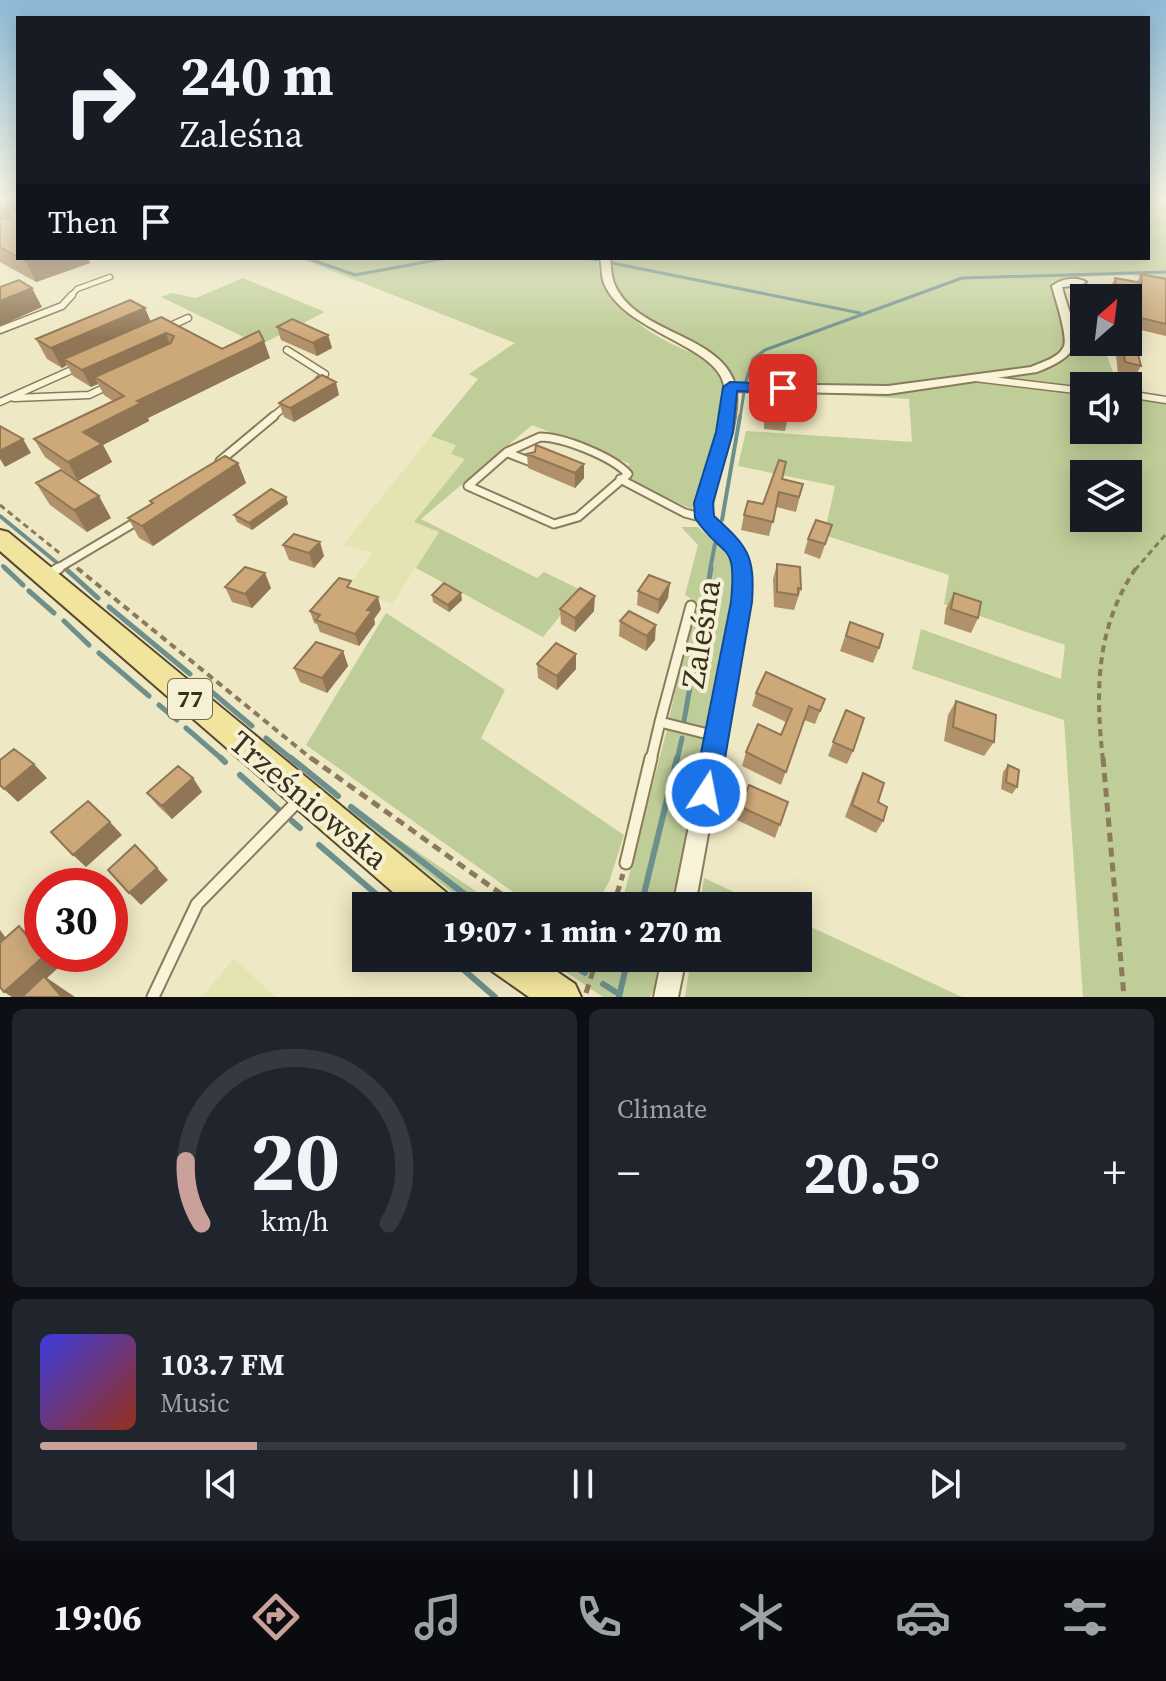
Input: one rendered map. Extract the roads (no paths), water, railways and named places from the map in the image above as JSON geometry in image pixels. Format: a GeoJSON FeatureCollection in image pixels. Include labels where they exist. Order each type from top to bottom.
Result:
{"type":"FeatureCollection","features":[{"type":"Feature","properties":{"kind":"main road","name":"Trześniowska"},"geometry":{"type":"LineString","coordinates":[[0,538],[57,569],[303,796],[419,892]]}},
{"type":"Feature","properties":{"kind":"main road"},"geometry":{"type":"LineString","coordinates":[[525,972],[562,997]]}},
{"type":"Feature","properties":{"kind":"street"},"geometry":{"type":"LineString","coordinates":[[605,260],[606,276],[631,311],[663,334],[718,363],[730,387],[724,432],[704,503],[704,518]]}},
{"type":"Feature","properties":{"kind":"street"},"geometry":{"type":"LineString","coordinates":[[730,387],[863,391],[1033,370],[1065,355],[1069,348],[1070,338],[1057,286],[1065,282],[1081,282]]}},
{"type":"Feature","properties":{"kind":"street","name":"Zaleśna"},"geometry":{"type":"LineString","coordinates":[[687,892],[742,602],[744,571],[741,557],[733,545],[704,518]]}},
{"type":"Feature","properties":{"kind":"street"},"geometry":{"type":"LineString","coordinates":[[666,997],[671,972]]}},
{"type":"Feature","properties":{"kind":"lane"},"geometry":{"type":"LineString","coordinates":[[0,330],[62,306],[77,289],[110,277]]}},
{"type":"Feature","properties":{"kind":"lane"},"geometry":{"type":"LineString","coordinates":[[160,330],[188,318]]}},
{"type":"Feature","properties":{"kind":"lane"},"geometry":{"type":"LineString","coordinates":[[287,350],[325,374],[310,387]]}},
{"type":"Feature","properties":{"kind":"lane"},"geometry":{"type":"LineString","coordinates":[[0,402],[77,367]]}},
{"type":"Feature","properties":{"kind":"lane"},"geometry":{"type":"LineString","coordinates":[[974,378],[1070,390]]}},
{"type":"Feature","properties":{"kind":"lane"},"geometry":{"type":"LineString","coordinates":[[8,398],[89,395],[118,382]]}},
{"type":"Feature","properties":{"kind":"lane"},"geometry":{"type":"LineString","coordinates":[[208,472],[299,396]]}},
{"type":"Feature","properties":{"kind":"lane"},"geometry":{"type":"LineString","coordinates":[[1142,396],[1166,400]]}},
{"type":"Feature","properties":{"kind":"lane"},"geometry":{"type":"LineString","coordinates":[[553,437],[619,464],[628,474],[620,479],[578,517],[554,524],[468,486],[524,439],[553,437]]}},
{"type":"Feature","properties":{"kind":"lane"},"geometry":{"type":"LineString","coordinates":[[508,453],[531,462]]}},
{"type":"Feature","properties":{"kind":"lane"},"geometry":{"type":"LineString","coordinates":[[620,479],[685,513],[704,518]]}},
{"type":"Feature","properties":{"kind":"lane"},"geometry":{"type":"LineString","coordinates":[[57,569],[148,515]]}},
{"type":"Feature","properties":{"kind":"lane"},"geometry":{"type":"LineString","coordinates":[[626,863],[691,606]]}},
{"type":"Feature","properties":{"kind":"lane"},"geometry":{"type":"LineString","coordinates":[[660,722],[717,737]]}},
{"type":"Feature","properties":{"kind":"lane"},"geometry":{"type":"LineString","coordinates":[[153,997],[197,904],[303,796]]}},
{"type":"Feature","properties":{"kind":"waterway"},"geometry":{"type":"LineString","coordinates":[[313,260],[355,275],[436,260]]}},
{"type":"Feature","properties":{"kind":"waterway"},"geometry":{"type":"LineString","coordinates":[[612,263],[860,313]]}},
{"type":"Feature","properties":{"kind":"waterway"},"geometry":{"type":"LineString","coordinates":[[745,384],[753,359],[765,350],[962,278],[1166,272]]}},
{"type":"Feature","properties":{"kind":"waterway"},"geometry":{"type":"LineString","coordinates":[[740,418],[744,392]]}},
{"type":"Feature","properties":{"kind":"waterway"},"geometry":{"type":"LineString","coordinates":[[722,520],[740,416]]}},
{"type":"Feature","properties":{"kind":"waterway"},"geometry":{"type":"LineString","coordinates":[[0,516],[56,562]]}},
{"type":"Feature","properties":{"kind":"waterway"},"geometry":{"type":"LineString","coordinates":[[710,570],[715,544]]}},
{"type":"Feature","properties":{"kind":"waterway"},"geometry":{"type":"LineString","coordinates":[[5,568],[23,585]]}},
{"type":"Feature","properties":{"kind":"waterway"},"geometry":{"type":"LineString","coordinates":[[684,721],[711,568]]}},
{"type":"Feature","properties":{"kind":"waterway"},"geometry":{"type":"LineString","coordinates":[[67,570],[98,598]]}},
{"type":"Feature","properties":{"kind":"waterway"},"geometry":{"type":"LineString","coordinates":[[29,591],[54,613]]}},
{"type":"Feature","properties":{"kind":"waterway"},"geometry":{"type":"LineString","coordinates":[[109,607],[190,674]]}},
{"type":"Feature","properties":{"kind":"waterway"},"geometry":{"type":"LineString","coordinates":[[64,621],[89,645]]}},
{"type":"Feature","properties":{"kind":"waterway"},"geometry":{"type":"LineString","coordinates":[[99,653],[149,696]]}},
{"type":"Feature","properties":{"kind":"waterway"},"geometry":{"type":"LineString","coordinates":[[199,681],[252,726]]}},
{"type":"Feature","properties":{"kind":"waterway"},"geometry":{"type":"LineString","coordinates":[[159,705],[177,720]]}},
{"type":"Feature","properties":{"kind":"waterway"},"geometry":{"type":"LineString","coordinates":[[186,728],[223,760]]}},
{"type":"Feature","properties":{"kind":"waterway"},"geometry":{"type":"LineString","coordinates":[[266,738],[293,760]]}},
{"type":"Feature","properties":{"kind":"waterway"},"geometry":{"type":"LineString","coordinates":[[677,760],[682,738]]}},
{"type":"Feature","properties":{"kind":"waterway"},"geometry":{"type":"LineString","coordinates":[[291,758],[338,796]]}},
{"type":"Feature","properties":{"kind":"waterway"},"geometry":{"type":"LineString","coordinates":[[644,892],[677,758]]}},
{"type":"Feature","properties":{"kind":"waterway"},"geometry":{"type":"LineString","coordinates":[[240,775],[279,810]]}},
{"type":"Feature","properties":{"kind":"waterway"},"geometry":{"type":"LineString","coordinates":[[351,807],[462,892]]}},
{"type":"Feature","properties":{"kind":"waterway"},"geometry":{"type":"LineString","coordinates":[[292,821],[300,828]]}},
{"type":"Feature","properties":{"kind":"waterway"},"geometry":{"type":"LineString","coordinates":[[319,845],[374,892]]}},
{"type":"Feature","properties":{"kind":"waterway"},"geometry":{"type":"LineString","coordinates":[[466,972],[495,997]]}},
{"type":"Feature","properties":{"kind":"waterway"},"geometry":{"type":"LineString","coordinates":[[619,997],[625,972]]}},
{"type":"Feature","properties":{"kind":"waterway"},"geometry":{"type":"LineString","coordinates":[[603,984],[619,994]]}}]}
